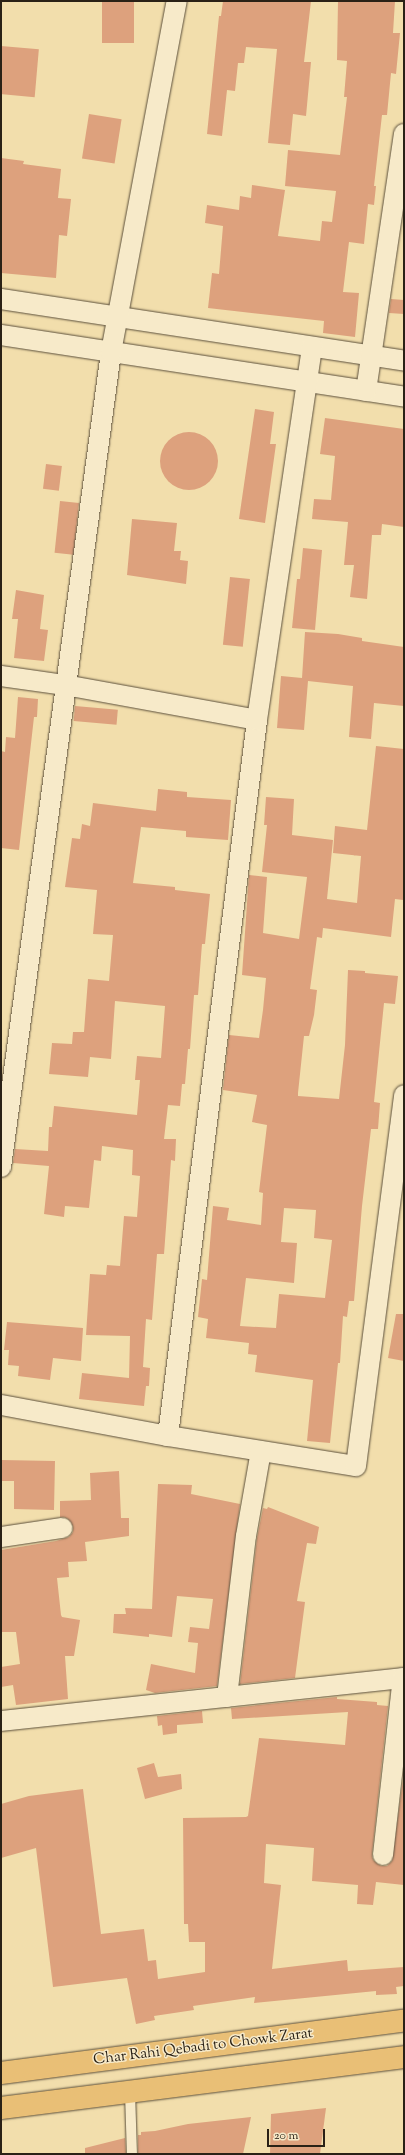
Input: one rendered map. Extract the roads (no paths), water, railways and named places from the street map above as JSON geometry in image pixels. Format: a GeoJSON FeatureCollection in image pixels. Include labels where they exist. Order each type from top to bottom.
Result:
{"type":"FeatureCollection","features":[{"type":"Feature","properties":{"kind":"highway","name":"Char Rahi Qebadi to Chowk Zarat"},"geometry":{"type":"LineString","coordinates":[[1,2073],[404,2021]]}},
{"type":"Feature","properties":{"kind":"highway"},"geometry":{"type":"LineString","coordinates":[[1,2108],[404,2057]]}},
{"type":"Feature","properties":{"kind":"street"},"geometry":{"type":"LineString","coordinates":[[1,1167],[65,685],[112,352],[177,1]]}},
{"type":"Feature","properties":{"kind":"street"},"geometry":{"type":"LineString","coordinates":[[366,391],[404,134]]}},
{"type":"Feature","properties":{"kind":"street"},"geometry":{"type":"LineString","coordinates":[[1,299],[404,361]]}},
{"type":"Feature","properties":{"kind":"street"},"geometry":{"type":"LineString","coordinates":[[1,335],[404,397]]}},
{"type":"Feature","properties":{"kind":"street"},"geometry":{"type":"LineString","coordinates":[[168,1436],[257,720],[312,347]]}},
{"type":"Feature","properties":{"kind":"street"},"geometry":{"type":"LineString","coordinates":[[1,676],[65,685],[257,720]]}},
{"type":"Feature","properties":{"kind":"street"},"geometry":{"type":"LineString","coordinates":[[1,1405],[168,1436],[356,1466],[404,1094]]}},
{"type":"Feature","properties":{"kind":"street"},"geometry":{"type":"LineString","coordinates":[[227,1697],[246,1536],[261,1451]]}},
{"type":"Feature","properties":{"kind":"street"},"geometry":{"type":"LineString","coordinates":[[1,1537],[62,1528]]}},
{"type":"Feature","properties":{"kind":"street"},"geometry":{"type":"LineString","coordinates":[[1,1722],[403,1678],[384,1855]]}},
{"type":"Feature","properties":{"kind":"lane"},"geometry":{"type":"LineString","coordinates":[[130,2092],[132,2154]]}}]}
